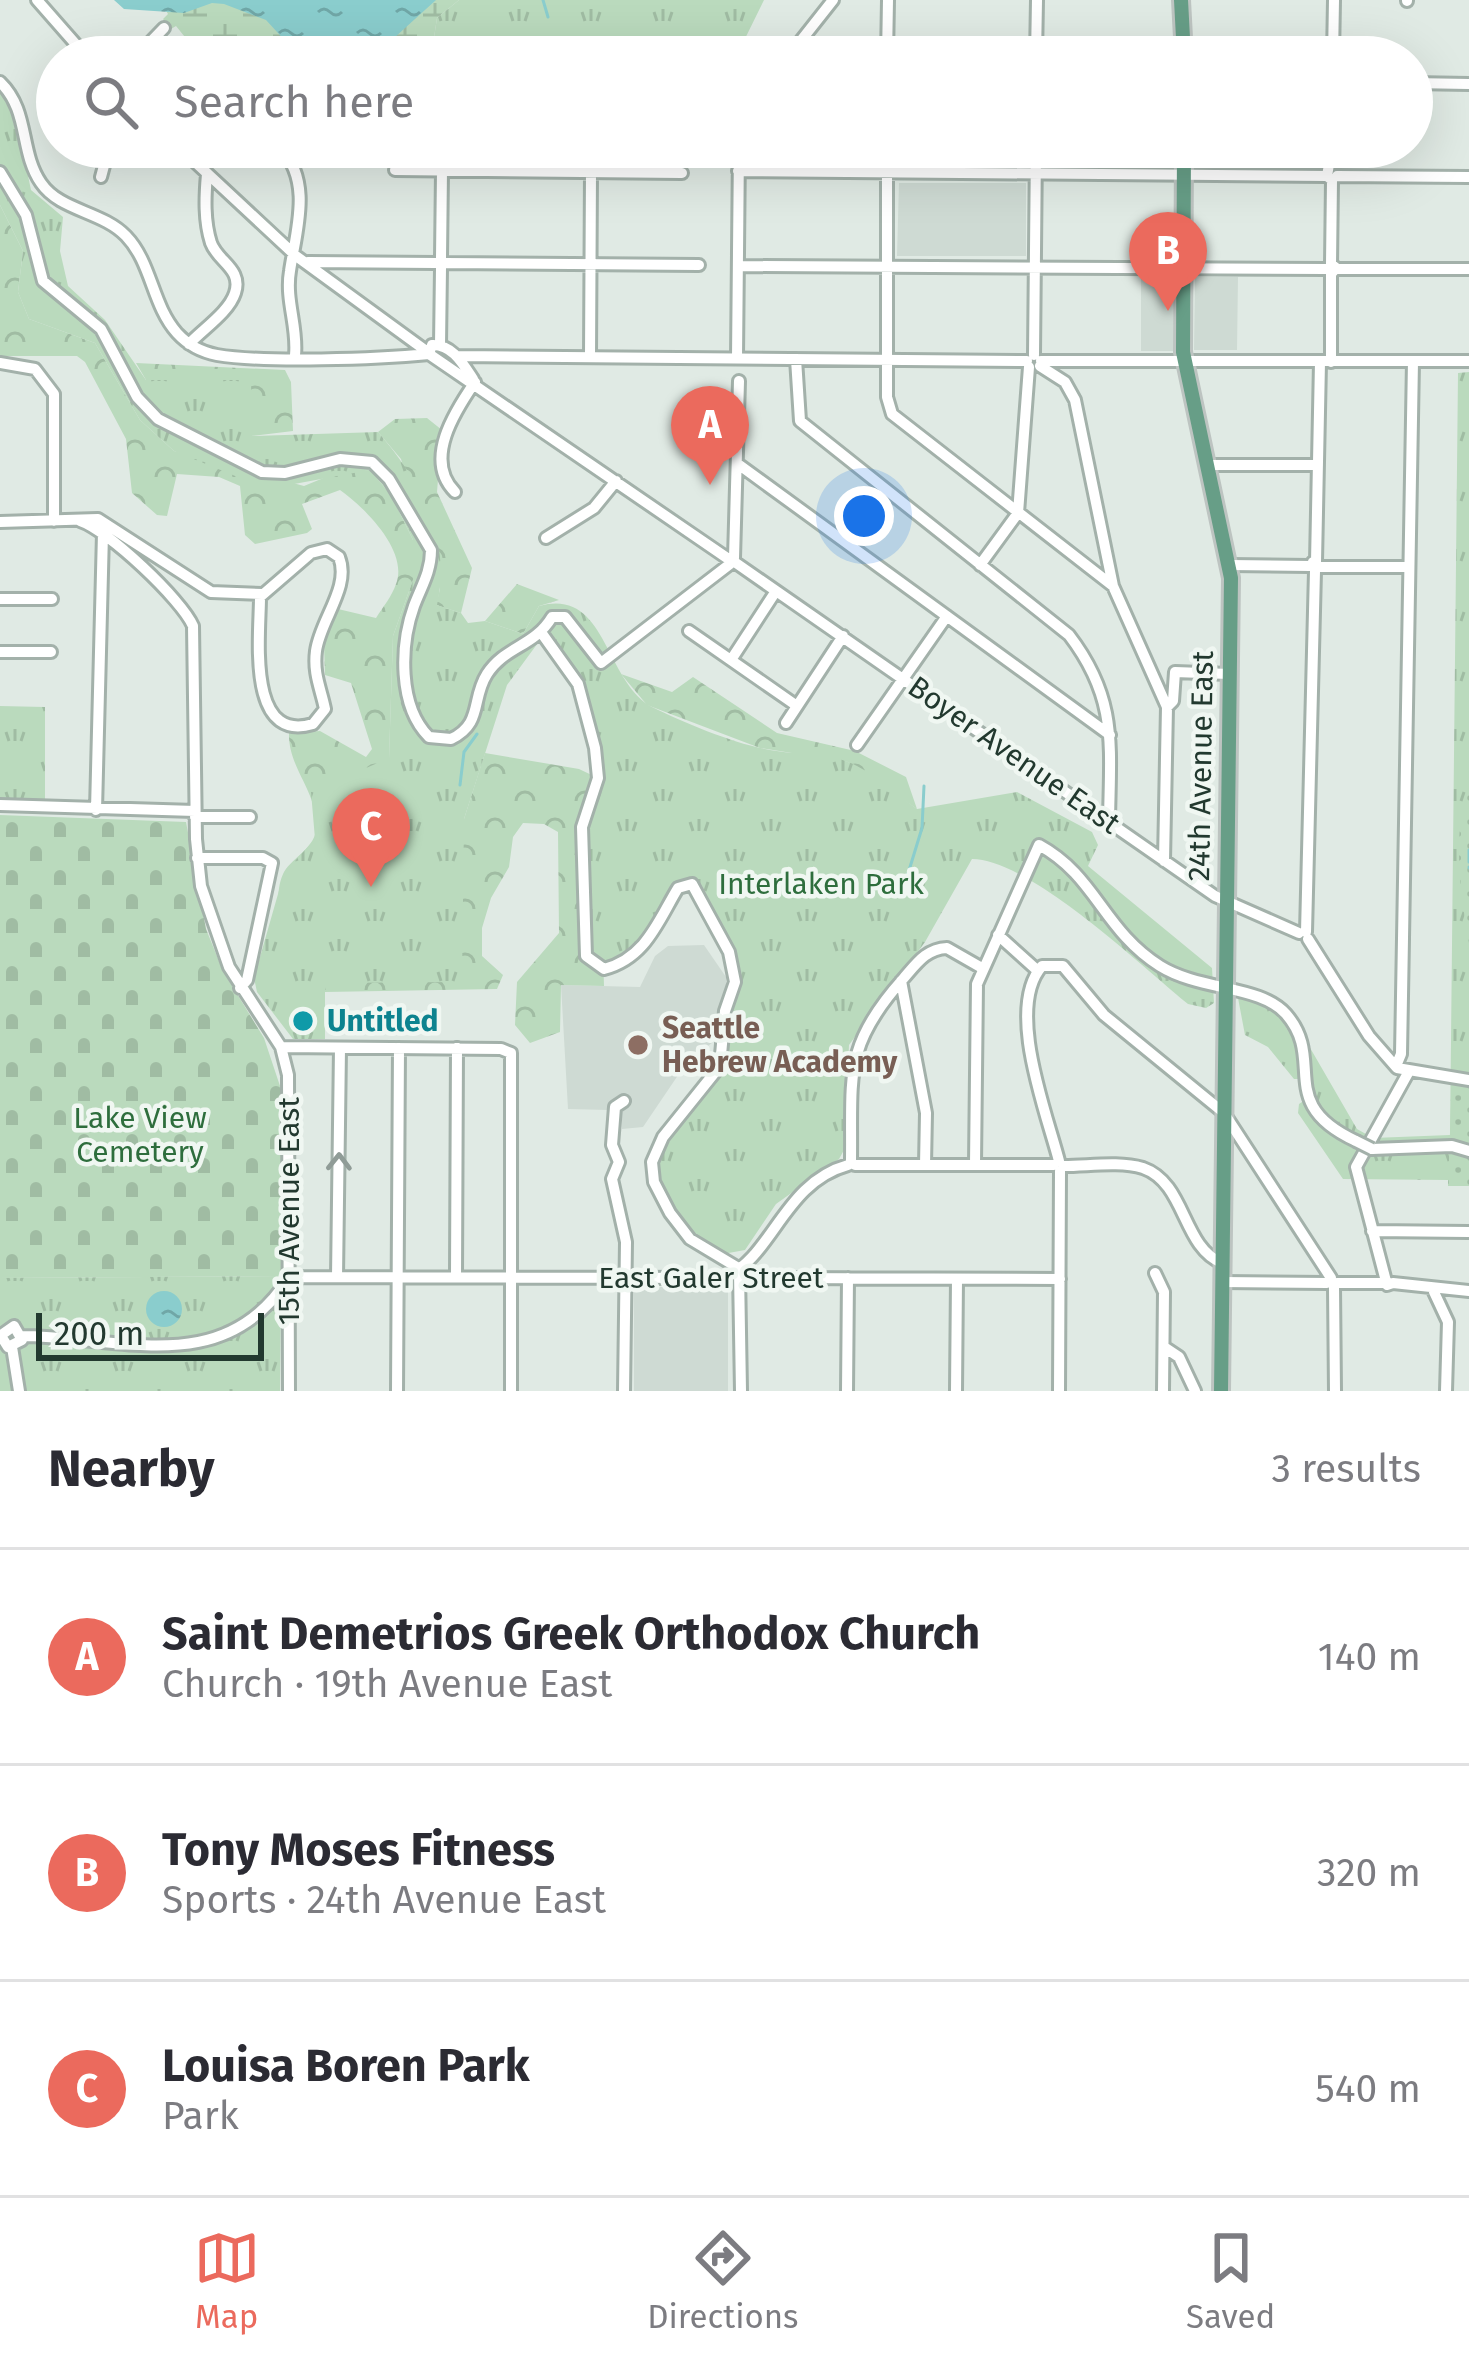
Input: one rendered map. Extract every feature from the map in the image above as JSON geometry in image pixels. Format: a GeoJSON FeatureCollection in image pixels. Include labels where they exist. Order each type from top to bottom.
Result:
{"type":"FeatureCollection","features":[{"type":"Feature","properties":{"kind":"main road"},"geometry":{"type":"LineString","coordinates":[[1181,0],[1183,36]]}},
{"type":"Feature","properties":{"kind":"main road","name":"24th Avenue East"},"geometry":{"type":"LineString","coordinates":[[1184,168],[1185,361],[1230,565],[1221,1391]]}},
{"type":"Feature","properties":{"kind":"street"},"geometry":{"type":"LineString","coordinates":[[38,0],[69,36]]}},
{"type":"Feature","properties":{"kind":"street"},"geometry":{"type":"LineString","coordinates":[[805,36],[833,0]]}},
{"type":"Feature","properties":{"kind":"street"},"geometry":{"type":"LineString","coordinates":[[887,36],[888,0]]}},
{"type":"Feature","properties":{"kind":"street"},"geometry":{"type":"LineString","coordinates":[[1036,36],[1037,0]]}},
{"type":"Feature","properties":{"kind":"street"},"geometry":{"type":"LineString","coordinates":[[1333,36],[1334,0]]}},
{"type":"Feature","properties":{"kind":"street"},"geometry":{"type":"LineString","coordinates":[[156,36],[164,28]]}},
{"type":"Feature","properties":{"kind":"street"},"geometry":{"type":"LineString","coordinates":[[0,82],[20,110],[36,166]]}},
{"type":"Feature","properties":{"kind":"street"},"geometry":{"type":"LineString","coordinates":[[1433,83],[1469,84]]}},
{"type":"Feature","properties":{"kind":"street"},"geometry":{"type":"LineString","coordinates":[[37,168],[41,183],[54,196],[98,215],[127,237],[144,262],[168,320],[190,344],[222,356],[388,355],[434,349]]}},
{"type":"Feature","properties":{"kind":"street"},"geometry":{"type":"LineString","coordinates":[[101,177],[103,168]]}},
{"type":"Feature","properties":{"kind":"street"},"geometry":{"type":"LineString","coordinates":[[200,168],[301,259],[405,333],[458,357],[1469,361]]}},
{"type":"Feature","properties":{"kind":"street"},"geometry":{"type":"LineString","coordinates":[[295,168],[301,259],[290,272],[295,356]]}},
{"type":"Feature","properties":{"kind":"street"},"geometry":{"type":"LineString","coordinates":[[887,168],[887,406],[903,425],[1113,586]]}},
{"type":"Feature","properties":{"kind":"street"},"geometry":{"type":"LineString","coordinates":[[980,565],[1018,513],[1034,362],[1036,168]]}},
{"type":"Feature","properties":{"kind":"street"},"geometry":{"type":"LineString","coordinates":[[1332,168],[1304,934],[1369,1036],[1402,1070],[1469,1080]]}},
{"type":"Feature","properties":{"kind":"street"},"geometry":{"type":"LineString","coordinates":[[395,170],[682,173]]}},
{"type":"Feature","properties":{"kind":"street"},"geometry":{"type":"LineString","coordinates":[[434,349],[442,171]]}},
{"type":"Feature","properties":{"kind":"street"},"geometry":{"type":"LineString","coordinates":[[737,358],[739,171],[1469,177]]}},
{"type":"Feature","properties":{"kind":"street"},"geometry":{"type":"LineString","coordinates":[[0,172],[26,215],[43,281],[100,329],[137,397],[158,419],[262,472],[285,473],[354,458],[372,462],[384,472],[431,550],[407,629],[405,658],[411,713],[429,737],[446,740],[461,734],[476,717],[489,670],[543,635],[552,617],[565,616],[598,663],[732,561],[739,381]]}},
{"type":"Feature","properties":{"kind":"street"},"geometry":{"type":"LineString","coordinates":[[590,357],[591,172]]}},
{"type":"Feature","properties":{"kind":"street"},"geometry":{"type":"LineString","coordinates":[[190,344],[230,302],[237,285],[232,269],[211,241],[204,199],[207,175]]}},
{"type":"Feature","properties":{"kind":"street"},"geometry":{"type":"LineString","coordinates":[[301,259],[699,266]]}},
{"type":"Feature","properties":{"kind":"street"},"geometry":{"type":"LineString","coordinates":[[738,266],[1469,269]]}},
{"type":"Feature","properties":{"kind":"street"},"geometry":{"type":"LineString","coordinates":[[388,355],[403,347],[405,333]]}},
{"type":"Feature","properties":{"kind":"street","name":"Boyer Avenue East"},"geometry":{"type":"LineString","coordinates":[[434,349],[450,369],[1164,861],[1227,903],[1304,934]]}},
{"type":"Feature","properties":{"kind":"street"},"geometry":{"type":"LineString","coordinates":[[450,369],[459,365],[458,357]]}},
{"type":"Feature","properties":{"kind":"street","name":"Boyer Avenue East"},"geometry":{"type":"LineString","coordinates":[[458,357],[475,382]]}},
{"type":"Feature","properties":{"kind":"street"},"geometry":{"type":"LineString","coordinates":[[796,359],[800,421],[1069,635],[1089,662],[1104,692],[1110,735],[1109,822]]}},
{"type":"Feature","properties":{"kind":"street"},"geometry":{"type":"LineString","coordinates":[[1390,1282],[1372,1231],[1357,1161],[1402,1070],[1413,361]]}},
{"type":"Feature","properties":{"kind":"street"},"geometry":{"type":"LineString","coordinates":[[1034,362],[1065,382],[1075,400],[1113,586],[1167,707],[1164,861]]}},
{"type":"Feature","properties":{"kind":"street"},"geometry":{"type":"LineString","coordinates":[[0,363],[35,369],[54,394],[54,521]]}},
{"type":"Feature","properties":{"kind":"street"},"geometry":{"type":"LineString","coordinates":[[455,492],[441,469],[444,448],[457,408],[475,382]]}},
{"type":"Feature","properties":{"kind":"street"},"geometry":{"type":"LineString","coordinates":[[738,464],[1110,735]]}},
{"type":"Feature","properties":{"kind":"street"},"geometry":{"type":"LineString","coordinates":[[1208,465],[1318,465]]}},
{"type":"Feature","properties":{"kind":"street"},"geometry":{"type":"LineString","coordinates":[[546,538],[594,508],[616,481]]}},
{"type":"Feature","properties":{"kind":"street"},"geometry":{"type":"LineString","coordinates":[[80,521],[103,533],[96,810]]}},
{"type":"Feature","properties":{"kind":"street"},"geometry":{"type":"LineString","coordinates":[[0,522],[103,521],[211,592],[262,594],[319,549],[332,550],[341,562],[342,580],[315,655],[315,679],[325,709],[310,725],[280,721],[264,702],[262,594]]}},
{"type":"Feature","properties":{"kind":"street","name":"15th Avenue East"},"geometry":{"type":"LineString","coordinates":[[103,533],[191,621],[197,858],[208,910],[240,988],[280,1047],[290,1097],[289,1391]]}},
{"type":"Feature","properties":{"kind":"street"},"geometry":{"type":"LineString","coordinates":[[1230,565],[1409,567]]}},
{"type":"Feature","properties":{"kind":"street"},"geometry":{"type":"LineString","coordinates":[[731,660],[776,590]]}},
{"type":"Feature","properties":{"kind":"street"},"geometry":{"type":"LineString","coordinates":[[0,599],[52,599]]}},
{"type":"Feature","properties":{"kind":"street"},"geometry":{"type":"LineString","coordinates":[[857,745],[947,616]]}},
{"type":"Feature","properties":{"kind":"street"},"geometry":{"type":"LineString","coordinates":[[689,631],[797,706]]}},
{"type":"Feature","properties":{"kind":"street"},"geometry":{"type":"LineString","coordinates":[[543,635],[578,684],[596,748],[598,778],[582,827],[584,946],[590,963],[604,970],[634,952],[655,934],[673,896],[687,884],[696,886],[733,961],[735,982],[725,1011],[720,1066],[658,1144],[652,1171],[670,1213],[690,1239],[739,1272]]}},
{"type":"Feature","properties":{"kind":"street"},"geometry":{"type":"LineString","coordinates":[[786,723],[843,636]]}},
{"type":"Feature","properties":{"kind":"street"},"geometry":{"type":"LineString","coordinates":[[0,652],[51,652]]}},
{"type":"Feature","properties":{"kind":"street"},"geometry":{"type":"LineString","coordinates":[[1167,707],[1173,701],[1175,672],[1229,674]]}},
{"type":"Feature","properties":{"kind":"street"},"geometry":{"type":"LineString","coordinates":[[0,805],[250,817]]}},
{"type":"Feature","properties":{"kind":"street"},"geometry":{"type":"LineString","coordinates":[[975,1164],[977,984],[1039,845],[1078,872],[1125,941],[1187,982],[1259,995],[1286,1013],[1299,1040],[1309,1103],[1332,1130],[1372,1149],[1452,1146],[1469,1151]]}},
{"type":"Feature","properties":{"kind":"street"},"geometry":{"type":"LineString","coordinates":[[197,858],[263,858],[272,863],[247,980],[240,988]]}},
{"type":"Feature","properties":{"kind":"street"},"geometry":{"type":"LineString","coordinates":[[998,935],[1038,971]]}},
{"type":"Feature","properties":{"kind":"street"},"geometry":{"type":"LineString","coordinates":[[851,1164],[852,1071],[860,1037],[921,958],[940,948],[958,952],[982,968]]}},
{"type":"Feature","properties":{"kind":"street"},"geometry":{"type":"LineString","coordinates":[[1038,971],[1054,964],[1075,976],[1104,1015],[1224,1113],[1332,1282],[1334,1391]]}},
{"type":"Feature","properties":{"kind":"street"},"geometry":{"type":"LineString","coordinates":[[1038,971],[1029,1051],[1059,1166],[1059,1391]]}},
{"type":"Feature","properties":{"kind":"street"},"geometry":{"type":"LineString","coordinates":[[901,981],[926,1113],[925,1165]]}},
{"type":"Feature","properties":{"kind":"street"},"geometry":{"type":"LineString","coordinates":[[280,1047],[508,1050],[513,1059],[512,1391]]}},
{"type":"Feature","properties":{"kind":"street"},"geometry":{"type":"LineString","coordinates":[[337,1276],[340,1048]]}},
{"type":"Feature","properties":{"kind":"street"},"geometry":{"type":"LineString","coordinates":[[397,1391],[399,1048]]}},
{"type":"Feature","properties":{"kind":"street"},"geometry":{"type":"LineString","coordinates":[[456,1277],[457,1048]]}},
{"type":"Feature","properties":{"kind":"street"},"geometry":{"type":"LineString","coordinates":[[624,1101],[615,1107],[612,1144],[620,1162],[612,1179],[625,1232],[624,1391]]}},
{"type":"Feature","properties":{"kind":"street"},"geometry":{"type":"LineString","coordinates":[[741,1391],[739,1272],[790,1205],[827,1173],[851,1164],[1131,1166],[1154,1173],[1208,1256],[1222,1263]]}},
{"type":"Feature","properties":{"kind":"street"},"geometry":{"type":"LineString","coordinates":[[1372,1231],[1469,1232]]}},
{"type":"Feature","properties":{"kind":"street","name":"East Galer Street"},"geometry":{"type":"LineString","coordinates":[[290,1276],[724,1278],[739,1272],[754,1278],[1060,1280]]}},
{"type":"Feature","properties":{"kind":"street"},"geometry":{"type":"LineString","coordinates":[[1155,1273],[1164,1292],[1163,1391]]}},
{"type":"Feature","properties":{"kind":"street"},"geometry":{"type":"LineString","coordinates":[[19,1391],[12,1347],[0,1336],[11,1326],[22,1336],[147,1348],[202,1343],[240,1325],[290,1276]]}},
{"type":"Feature","properties":{"kind":"street"},"geometry":{"type":"LineString","coordinates":[[847,1391],[848,1278]]}},
{"type":"Feature","properties":{"kind":"street"},"geometry":{"type":"LineString","coordinates":[[956,1391],[957,1279]]}},
{"type":"Feature","properties":{"kind":"street"},"geometry":{"type":"LineString","coordinates":[[1222,1282],[1390,1282],[1434,1292],[1469,1291]]}},
{"type":"Feature","properties":{"kind":"street"},"geometry":{"type":"LineString","coordinates":[[1434,1292],[1448,1322],[1446,1391]]}},
{"type":"Feature","properties":{"kind":"street"},"geometry":{"type":"LineString","coordinates":[[12,1347],[22,1336]]}},
{"type":"Feature","properties":{"kind":"street"},"geometry":{"type":"LineString","coordinates":[[1164,1347],[1179,1357],[1195,1391]]}},
{"type":"Feature","properties":{"kind":"shaded area"},"geometry":{"type":"Polygon","coordinates":[[[899,183],[1026,183],[1026,256],[897,256],[899,183]]]}},
{"type":"Feature","properties":{"kind":"shaded area"},"geometry":{"type":"Polygon","coordinates":[[[1141,277],[1173,279],[1173,351],[1141,351],[1141,277]]]}},
{"type":"Feature","properties":{"kind":"shaded area"},"geometry":{"type":"Polygon","coordinates":[[[1195,277],[1238,277],[1237,350],[1194,350],[1195,277]]]}},
{"type":"Feature","properties":{"kind":"shaded area","name":"Seattle Hebrew Academy"},"geometry":{"type":"Polygon","coordinates":[[[704,945],[726,977],[727,996],[718,1016],[721,1036],[687,1062],[643,1127],[622,1129],[622,1115],[608,1110],[568,1109],[561,985],[640,987],[655,956],[668,946],[704,945]]]}},
{"type":"Feature","properties":{"kind":"shaded area"},"geometry":{"type":"Polygon","coordinates":[[[634,1287],[728,1287],[728,1391],[634,1391],[634,1287]]]}},
{"type":"Feature","properties":{"kind":"green space"},"geometry":{"type":"Polygon","coordinates":[[[138,0],[459,0],[437,18],[434,36],[184,36],[163,19],[168,14],[165,9],[135,8],[138,0]]]}},
{"type":"Feature","properties":{"kind":"green space"},"geometry":{"type":"Polygon","coordinates":[[[459,0],[764,0],[746,36],[434,36],[437,18],[459,0]]]}},
{"type":"Feature","properties":{"kind":"green space","name":"Interlaken Park"},"geometry":{"type":"Polygon","coordinates":[[[0,87],[13,104],[31,190],[63,217],[60,251],[68,286],[105,320],[146,380],[251,380],[252,436],[378,432],[407,470],[429,512],[440,557],[437,605],[461,613],[468,623],[485,621],[523,634],[539,606],[561,604],[579,610],[636,694],[652,707],[751,746],[848,762],[917,809],[1017,792],[1092,832],[1098,845],[1088,866],[1212,968],[1214,1003],[1206,1008],[1188,1004],[1054,895],[996,864],[972,859],[925,942],[849,1045],[844,1150],[839,1159],[776,1204],[745,1250],[723,1254],[690,1239],[654,1182],[654,1153],[717,1073],[735,971],[687,884],[655,934],[613,967],[590,963],[582,845],[598,779],[583,698],[543,636],[507,685],[464,819],[462,982],[325,983],[325,1039],[293,1039],[257,992],[254,978],[284,873],[315,839],[311,792],[389,758],[393,636],[413,580],[413,540],[391,495],[370,470],[267,489],[174,451],[140,420],[95,343],[29,319],[18,292],[23,251],[0,205],[0,87]]]}},
{"type":"Feature","properties":{"kind":"green space"},"geometry":{"type":"Polygon","coordinates":[[[0,205],[23,251],[18,292],[29,319],[95,343],[140,420],[174,451],[304,486],[338,472],[370,470],[391,495],[413,540],[413,580],[393,636],[389,758],[464,819],[485,753],[579,769],[598,778],[604,986],[561,985],[560,1032],[530,1043],[515,1025],[517,982],[559,933],[558,832],[544,824],[523,823],[513,837],[509,867],[491,898],[482,928],[482,956],[503,975],[497,989],[325,992],[325,1039],[289,956],[279,909],[284,872],[308,846],[316,828],[289,733],[320,731],[366,757],[372,749],[351,683],[325,675],[324,644],[338,609],[376,618],[396,584],[396,558],[382,531],[340,490],[302,504],[312,529],[307,533],[255,544],[245,535],[240,486],[219,477],[177,474],[167,516],[157,515],[132,493],[126,439],[85,362],[77,356],[0,356],[0,205]]]}},
{"type":"Feature","properties":{"kind":"green space"},"geometry":{"type":"Polygon","coordinates":[[[136,363],[285,370],[291,382],[293,431],[251,436],[250,380],[146,380],[136,363]]]}},
{"type":"Feature","properties":{"kind":"green space"},"geometry":{"type":"Polygon","coordinates":[[[1469,372],[1469,1186],[1448,1186],[1448,1180],[1343,1179],[1298,1113],[1299,1104],[1314,1094],[1306,1079],[1294,1079],[1268,1047],[1245,1035],[1238,998],[1267,1006],[1287,1029],[1298,1027],[1357,1129],[1373,1138],[1450,1135],[1458,373],[1469,372]]]}},
{"type":"Feature","properties":{"kind":"green space"},"geometry":{"type":"Polygon","coordinates":[[[427,418],[442,430],[437,492],[472,568],[461,613],[436,605],[440,589],[401,459],[378,432],[395,419],[427,418]]]}},
{"type":"Feature","properties":{"kind":"green space"},"geometry":{"type":"Polygon","coordinates":[[[517,584],[559,600],[539,606],[523,634],[485,621],[517,584]]]}},
{"type":"Feature","properties":{"kind":"green space"},"geometry":{"type":"Polygon","coordinates":[[[621,674],[672,692],[693,677],[777,733],[855,751],[906,777],[917,809],[848,762],[760,748],[647,705],[621,674]]]}},
{"type":"Feature","properties":{"kind":"green space"},"geometry":{"type":"Polygon","coordinates":[[[0,706],[45,707],[45,801],[0,800],[0,706]]]}},
{"type":"Feature","properties":{"kind":"green space"},"geometry":{"type":"Polygon","coordinates":[[[1469,784],[1469,943],[1459,842],[1469,784]]]}},
{"type":"Feature","properties":{"kind":"green space","name":"Lake View Cemetery"},"geometry":{"type":"Polygon","coordinates":[[[0,815],[186,822],[206,929],[223,971],[264,1038],[283,1095],[281,1276],[0,1278],[0,815]]]}},
{"type":"Feature","properties":{"kind":"green space"},"geometry":{"type":"Polygon","coordinates":[[[1452,1079],[1469,1080],[1469,1186],[1448,1186],[1452,1079]]]}},
{"type":"Feature","properties":{"kind":"green space"},"geometry":{"type":"Polygon","coordinates":[[[281,1276],[280,1391],[0,1391],[0,1278],[281,1276]]]}},
{"type":"Feature","properties":{"kind":"water"},"geometry":{"type":"Polygon","coordinates":[[[114,0],[436,0],[396,36],[281,36],[266,20],[224,4],[212,3],[184,13],[124,9],[114,0]]]}},
{"type":"Feature","properties":{"kind":"water"},"geometry":{"type":"Polygon","coordinates":[[[164,1291],[177,1296],[182,1309],[177,1322],[164,1327],[151,1322],[146,1309],[151,1296],[164,1291]]]}},
{"type":"Feature","properties":{"kind":"waterway"},"geometry":{"type":"LineString","coordinates":[[543,0],[548,17]]}},
{"type":"Feature","properties":{"kind":"waterway"},"geometry":{"type":"LineString","coordinates":[[460,785],[464,752],[477,734]]}},
{"type":"Feature","properties":{"kind":"waterway"},"geometry":{"type":"LineString","coordinates":[[903,890],[922,828],[924,786]]}},
{"type":"Feature","properties":{"kind":"waterway"},"geometry":{"type":"LineString","coordinates":[[1469,850],[1469,862]]}},
{"type":"Feature","properties":{"kind":"place","name":"Tony Moses Fitness"},"geometry":{"type":"Point","coordinates":[1168,311]}},
{"type":"Feature","properties":{"kind":"place","name":"Saint Demetrios Greek Orthodox Church"},"geometry":{"type":"Point","coordinates":[710,485]}},
{"type":"Feature","properties":{"kind":"place","name":"Louisa Boren Park"},"geometry":{"type":"Point","coordinates":[371,887]}},
{"type":"Feature","properties":{"kind":"place","name":"Untitled"},"geometry":{"type":"Point","coordinates":[303,1021]}},
{"type":"Feature","properties":{"kind":"place","name":"Seattle Hebrew Academy"},"geometry":{"type":"Point","coordinates":[638,1045]}}]}
